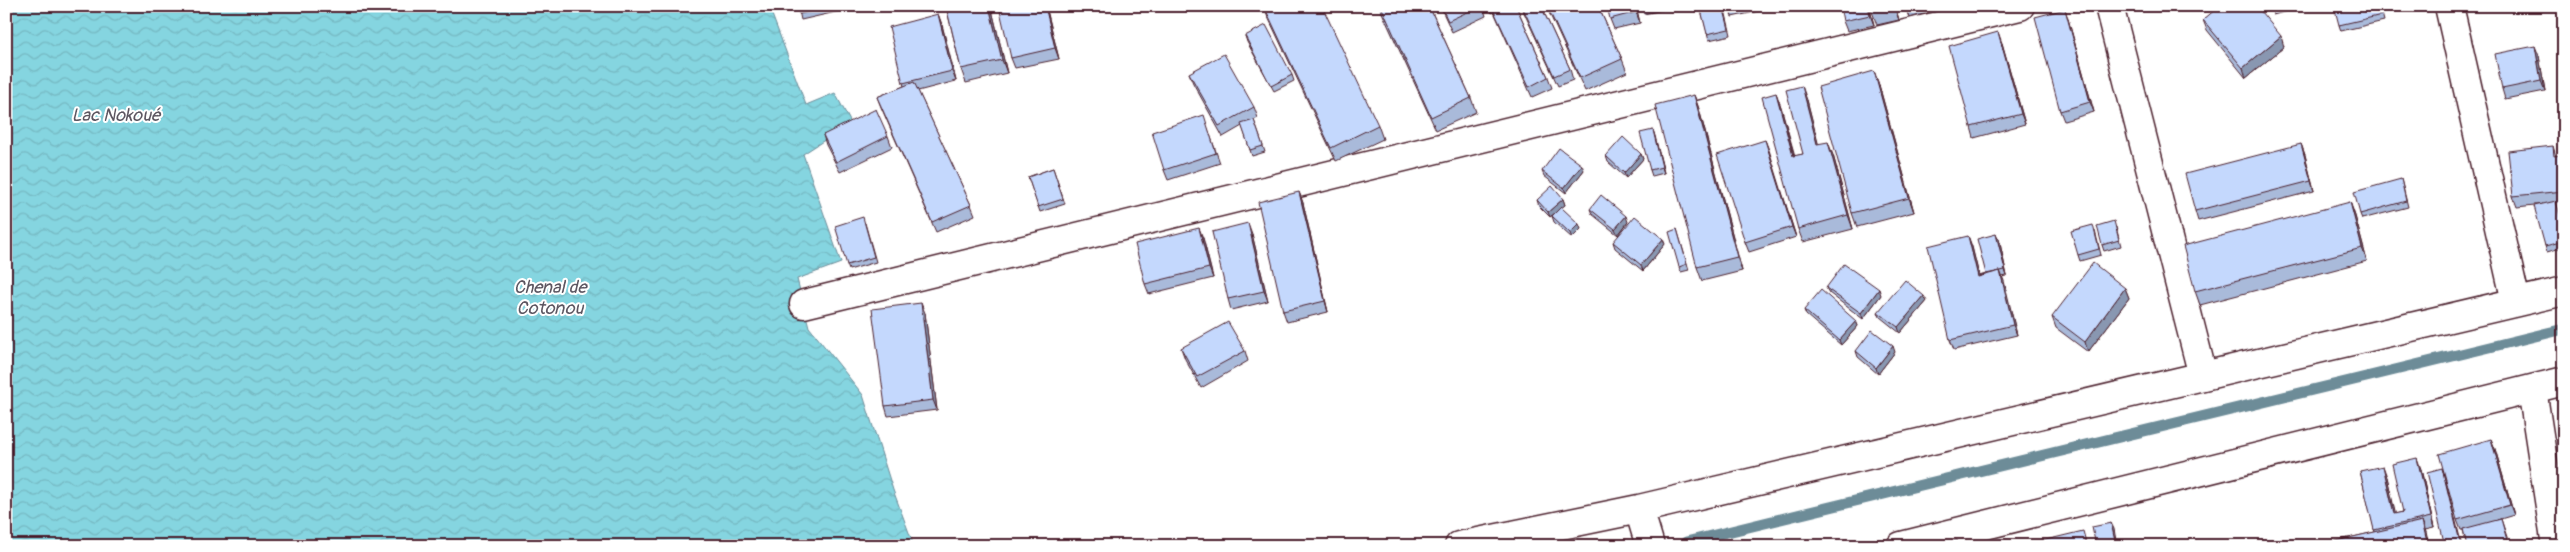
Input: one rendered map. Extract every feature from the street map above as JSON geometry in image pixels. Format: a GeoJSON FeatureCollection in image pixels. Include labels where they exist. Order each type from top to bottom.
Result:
{"type":"FeatureCollection","features":[{"type":"Feature","properties":{"kind":"street"},"geometry":{"type":"LineString","coordinates":[[804,304],[2020,6]]}},
{"type":"Feature","properties":{"kind":"street"},"geometry":{"type":"LineString","coordinates":[[2109,6],[2203,376]]}},
{"type":"Feature","properties":{"kind":"street"},"geometry":{"type":"LineString","coordinates":[[2449,6],[2516,302]]}},
{"type":"Feature","properties":{"kind":"street"},"geometry":{"type":"LineString","coordinates":[[1459,546],[1639,510],[2564,291]]}},
{"type":"Feature","properties":{"kind":"street"},"geometry":{"type":"LineString","coordinates":[[1901,546],[2564,381]]}},
{"type":"Feature","properties":{"kind":"street"},"geometry":{"type":"LineString","coordinates":[[2532,389],[2556,546]]}},
{"type":"Feature","properties":{"kind":"street"},"geometry":{"type":"LineString","coordinates":[[1639,510],[1650,546]]}},
{"type":"Feature","properties":{"kind":"water","name":"Chenal de Cotonou"},"geometry":{"type":"Polygon","coordinates":[[[6,6],[773,6],[771,12],[806,105],[835,93],[851,123],[803,154],[841,263],[797,279],[809,327],[863,395],[893,490],[914,546],[6,546],[6,6]]]}},
{"type":"Feature","properties":{"kind":"building"},"geometry":{"type":"Polygon","coordinates":[[[798,6],[836,6],[799,14],[798,6]]]}},
{"type":"Feature","properties":{"kind":"building"},"geometry":{"type":"Polygon","coordinates":[[[946,6],[989,6],[1002,60],[961,69],[946,6]]]}},
{"type":"Feature","properties":{"kind":"building"},"geometry":{"type":"Polygon","coordinates":[[[1018,6],[1045,6],[1055,48],[1011,58],[1000,11],[1018,6]]]}},
{"type":"Feature","properties":{"kind":"building"},"geometry":{"type":"Polygon","coordinates":[[[1264,6],[1322,6],[1378,125],[1331,148],[1264,6]]]}},
{"type":"Feature","properties":{"kind":"building"},"geometry":{"type":"Polygon","coordinates":[[[1381,6],[1429,6],[1471,98],[1431,117],[1381,6]]]}},
{"type":"Feature","properties":{"kind":"building"},"geometry":{"type":"Polygon","coordinates":[[[1441,6],[1480,6],[1448,21],[1441,6]]]}},
{"type":"Feature","properties":{"kind":"building"},"geometry":{"type":"Polygon","coordinates":[[[1500,6],[1516,6],[1548,77],[1529,87],[1493,9],[1500,6]]]}},
{"type":"Feature","properties":{"kind":"building"},"geometry":{"type":"Polygon","coordinates":[[[1522,6],[1541,6],[1570,69],[1554,76],[1522,6]]]}},
{"type":"Feature","properties":{"kind":"building"},"geometry":{"type":"Polygon","coordinates":[[[1547,6],[1598,6],[1622,59],[1580,78],[1547,6]]]}},
{"type":"Feature","properties":{"kind":"building"},"geometry":{"type":"Polygon","coordinates":[[[1607,6],[1635,6],[1636,12],[1610,19],[1607,6]]]}},
{"type":"Feature","properties":{"kind":"building"},"geometry":{"type":"Polygon","coordinates":[[[1700,6],[1723,6],[1729,29],[1707,34],[1700,6]]]}},
{"type":"Feature","properties":{"kind":"building"},"geometry":{"type":"Polygon","coordinates":[[[1729,6],[1752,6],[1730,12],[1729,6]]]}},
{"type":"Feature","properties":{"kind":"building"},"geometry":{"type":"Polygon","coordinates":[[[1840,6],[1868,6],[1870,15],[1843,21],[1840,6]]]}},
{"type":"Feature","properties":{"kind":"building"},"geometry":{"type":"Polygon","coordinates":[[[1870,6],[1894,6],[1894,7],[1872,11],[1870,6]]]}},
{"type":"Feature","properties":{"kind":"building"},"geometry":{"type":"Polygon","coordinates":[[[2216,6],[2256,6],[2281,36],[2243,68],[2203,20],[2217,8],[2216,6]]]}},
{"type":"Feature","properties":{"kind":"building"},"geometry":{"type":"Polygon","coordinates":[[[2334,6],[2380,6],[2382,15],[2339,25],[2334,6]]]}},
{"type":"Feature","properties":{"kind":"building"},"geometry":{"type":"Polygon","coordinates":[[[2065,9],[2090,102],[2060,111],[2035,17],[2065,9]]]}},
{"type":"Feature","properties":{"kind":"building"},"geometry":{"type":"Polygon","coordinates":[[[938,14],[952,71],[903,83],[889,27],[938,14]]]}},
{"type":"Feature","properties":{"kind":"building"},"geometry":{"type":"Polygon","coordinates":[[[1266,25],[1292,75],[1271,86],[1245,36],[1266,25]]]}},
{"type":"Feature","properties":{"kind":"building"},"geometry":{"type":"Polygon","coordinates":[[[1998,32],[2021,114],[1971,127],[1949,46],[1998,32]]]}},
{"type":"Feature","properties":{"kind":"building"},"geometry":{"type":"Polygon","coordinates":[[[2535,46],[2541,81],[2502,89],[2495,54],[2535,46]]]}},
{"type":"Feature","properties":{"kind":"building"},"geometry":{"type":"Polygon","coordinates":[[[1224,54],[1254,107],[1219,126],[1189,73],[1224,54]]]}},
{"type":"Feature","properties":{"kind":"building"},"geometry":{"type":"Polygon","coordinates":[[[1874,71],[1909,198],[1852,213],[1818,87],[1874,71]]]}},
{"type":"Feature","properties":{"kind":"building"},"geometry":{"type":"Polygon","coordinates":[[[914,82],[971,205],[932,222],[877,97],[914,82]]]}},
{"type":"Feature","properties":{"kind":"building"},"geometry":{"type":"Polygon","coordinates":[[[1802,86],[1817,144],[1828,142],[1848,215],[1798,229],[1762,97],[1776,93],[1793,156],[1803,154],[1786,90],[1802,86]]]}},
{"type":"Feature","properties":{"kind":"building"},"geometry":{"type":"Polygon","coordinates":[[[1694,95],[1737,257],[1697,267],[1655,105],[1694,95]]]}},
{"type":"Feature","properties":{"kind":"building"},"geometry":{"type":"Polygon","coordinates":[[[876,109],[888,136],[836,162],[823,135],[876,109]]]}},
{"type":"Feature","properties":{"kind":"building"},"geometry":{"type":"Polygon","coordinates":[[[1204,115],[1216,153],[1164,170],[1152,132],[1204,115]]]}},
{"type":"Feature","properties":{"kind":"building"},"geometry":{"type":"Polygon","coordinates":[[[1254,120],[1263,146],[1250,150],[1241,124],[1254,120]]]}},
{"type":"Feature","properties":{"kind":"building"},"geometry":{"type":"Polygon","coordinates":[[[1653,130],[1662,167],[1650,170],[1640,133],[1653,130]]]}},
{"type":"Feature","properties":{"kind":"building"},"geometry":{"type":"Polygon","coordinates":[[[1623,137],[1641,154],[1624,173],[1606,156],[1623,137]]]}},
{"type":"Feature","properties":{"kind":"building"},"geometry":{"type":"Polygon","coordinates":[[[1765,140],[1792,227],[1745,242],[1717,155],[1765,140]]]}},
{"type":"Feature","properties":{"kind":"building"},"geometry":{"type":"Polygon","coordinates":[[[2301,144],[2311,181],[2195,211],[2185,174],[2301,144]]]}},
{"type":"Feature","properties":{"kind":"building"},"geometry":{"type":"Polygon","coordinates":[[[2553,146],[2554,156],[2564,155],[2564,191],[2513,196],[2508,151],[2553,146]]]}},
{"type":"Feature","properties":{"kind":"building"},"geometry":{"type":"Polygon","coordinates":[[[1559,148],[1582,165],[1564,188],[1542,171],[1559,148]]]}},
{"type":"Feature","properties":{"kind":"building"},"geometry":{"type":"Polygon","coordinates":[[[1053,168],[1063,199],[1038,207],[1028,177],[1053,168]]]}},
{"type":"Feature","properties":{"kind":"building"},"geometry":{"type":"Polygon","coordinates":[[[2401,179],[2406,201],[2360,214],[2354,192],[2401,179]]]}},
{"type":"Feature","properties":{"kind":"building"},"geometry":{"type":"Polygon","coordinates":[[[1552,186],[1563,199],[1548,212],[1537,200],[1552,186]]]}},
{"type":"Feature","properties":{"kind":"building"},"geometry":{"type":"Polygon","coordinates":[[[1299,192],[1325,301],[1283,311],[1258,202],[1299,192]]]}},
{"type":"Feature","properties":{"kind":"building"},"geometry":{"type":"Polygon","coordinates":[[[1601,195],[1626,216],[1615,229],[1590,209],[1601,195]]]}},
{"type":"Feature","properties":{"kind":"building"},"geometry":{"type":"Polygon","coordinates":[[[2556,201],[2564,231],[2564,241],[2545,246],[2534,206],[2556,201]]]}},
{"type":"Feature","properties":{"kind":"building"},"geometry":{"type":"Polygon","coordinates":[[[2350,202],[2362,248],[2195,291],[2183,246],[2350,202]]]}},
{"type":"Feature","properties":{"kind":"building"},"geometry":{"type":"Polygon","coordinates":[[[1561,207],[1579,224],[1570,233],[1552,216],[1561,207]]]}},
{"type":"Feature","properties":{"kind":"building"},"geometry":{"type":"Polygon","coordinates":[[[1635,216],[1663,239],[1641,265],[1613,242],[1635,216]]]}},
{"type":"Feature","properties":{"kind":"building"},"geometry":{"type":"Polygon","coordinates":[[[863,217],[874,257],[847,265],[835,226],[863,217]]]}},
{"type":"Feature","properties":{"kind":"building"},"geometry":{"type":"Polygon","coordinates":[[[2114,221],[2119,240],[2102,245],[2097,226],[2114,221]]]}},
{"type":"Feature","properties":{"kind":"building"},"geometry":{"type":"Polygon","coordinates":[[[1248,223],[1264,291],[1228,299],[1212,232],[1248,223]]]}},
{"type":"Feature","properties":{"kind":"building"},"geometry":{"type":"Polygon","coordinates":[[[2093,225],[2099,249],[2078,255],[2071,231],[2093,225]]]}},
{"type":"Feature","properties":{"kind":"building"},"geometry":{"type":"Polygon","coordinates":[[[1199,228],[1209,268],[1145,284],[1135,244],[1199,228]]]}},
{"type":"Feature","properties":{"kind":"building"},"geometry":{"type":"Polygon","coordinates":[[[1677,229],[1687,264],[1679,267],[1669,232],[1677,229]]]}},
{"type":"Feature","properties":{"kind":"building"},"geometry":{"type":"Polygon","coordinates":[[[1996,234],[2005,270],[1986,274],[1977,239],[1996,234]]]}},
{"type":"Feature","properties":{"kind":"building"},"geometry":{"type":"Polygon","coordinates":[[[1968,236],[1978,277],[2000,271],[2013,325],[1950,340],[1928,246],[1968,236]]]}},
{"type":"Feature","properties":{"kind":"building"},"geometry":{"type":"Polygon","coordinates":[[[2093,263],[2125,288],[2085,342],[2052,317],[2093,263]]]}},
{"type":"Feature","properties":{"kind":"building"},"geometry":{"type":"Polygon","coordinates":[[[1844,264],[1879,289],[1861,313],[1826,288],[1844,264]]]}},
{"type":"Feature","properties":{"kind":"building"},"geometry":{"type":"Polygon","coordinates":[[[1905,280],[1924,296],[1898,327],[1878,312],[1905,280]]]}},
{"type":"Feature","properties":{"kind":"building"},"geometry":{"type":"Polygon","coordinates":[[[1821,290],[1856,321],[1839,340],[1804,310],[1821,290]]]}},
{"type":"Feature","properties":{"kind":"building"},"geometry":{"type":"Polygon","coordinates":[[[921,303],[933,400],[885,406],[872,309],[921,303]]]}},
{"type":"Feature","properties":{"kind":"building"},"geometry":{"type":"Polygon","coordinates":[[[1228,322],[1245,351],[1197,377],[1181,348],[1228,322]]]}},
{"type":"Feature","properties":{"kind":"building"},"geometry":{"type":"Polygon","coordinates":[[[1872,330],[1893,346],[1876,368],[1856,351],[1872,330]]]}},
{"type":"Feature","properties":{"kind":"building"},"geometry":{"type":"Polygon","coordinates":[[[2564,418],[2564,454],[2557,420],[2564,418]]]}},
{"type":"Feature","properties":{"kind":"building"},"geometry":{"type":"Polygon","coordinates":[[[2491,439],[2510,505],[2457,520],[2439,454],[2491,439]]]}},
{"type":"Feature","properties":{"kind":"building"},"geometry":{"type":"Polygon","coordinates":[[[2417,458],[2431,517],[2374,530],[2360,471],[2383,466],[2394,514],[2403,512],[2392,464],[2417,458]]]}},
{"type":"Feature","properties":{"kind":"building"},"geometry":{"type":"Polygon","coordinates":[[[2442,468],[2461,546],[2445,546],[2427,472],[2442,468]]]}},
{"type":"Feature","properties":{"kind":"building"},"geometry":{"type":"Polygon","coordinates":[[[2501,519],[2507,540],[2485,546],[2467,546],[2463,529],[2501,519]]]}},
{"type":"Feature","properties":{"kind":"building"},"geometry":{"type":"Polygon","coordinates":[[[2422,521],[2428,546],[2314,546],[2422,521]]]}},
{"type":"Feature","properties":{"kind":"building"},"geometry":{"type":"Polygon","coordinates":[[[2111,523],[2116,546],[2096,546],[2092,527],[2111,523]]]}},
{"type":"Feature","properties":{"kind":"building"},"geometry":{"type":"Polygon","coordinates":[[[2083,531],[2087,546],[2025,546],[2025,545],[2083,531]]]}},
{"type":"Feature","properties":{"kind":"building"},"geometry":{"type":"Polygon","coordinates":[[[1957,540],[1959,546],[1931,546],[1957,540]]]}},
{"type":"Feature","properties":{"kind":"building"},"geometry":{"type":"Polygon","coordinates":[[[2508,542],[2509,546],[2490,546],[2508,542]]]}},
{"type":"Feature","properties":{"kind":"waterway"},"geometry":{"type":"LineString","coordinates":[[1686,542],[2564,329]]}},
{"type":"Feature","properties":{"kind":"water label","name":"Lac Nokoué"},"geometry":{"type":"Point","coordinates":[116,115]}}]}
